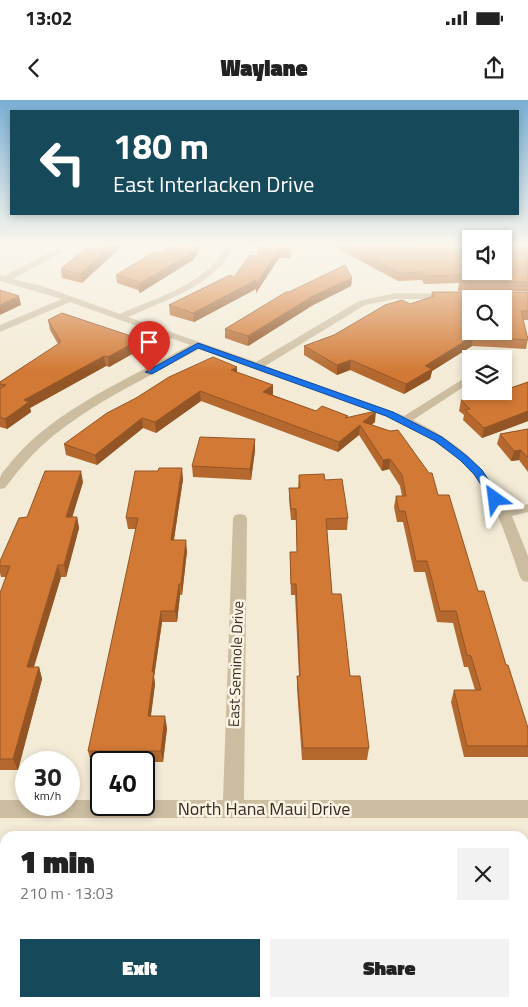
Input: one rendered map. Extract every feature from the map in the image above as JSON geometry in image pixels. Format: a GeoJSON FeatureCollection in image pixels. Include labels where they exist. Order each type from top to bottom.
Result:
{"type":"FeatureCollection","features":[{"type":"Feature","properties":{"kind":"street"},"geometry":{"type":"LineString","coordinates":[[34,287],[70,298],[404,421],[439,439],[464,458],[487,484],[504,514],[528,577]]}},
{"type":"Feature","properties":{"kind":"street"},"geometry":{"type":"LineString","coordinates":[[120,317],[181,287]]}},
{"type":"Feature","properties":{"kind":"street"},"geometry":{"type":"LineString","coordinates":[[257,366],[362,303],[395,296],[462,296]]}},
{"type":"Feature","properties":{"kind":"street"},"geometry":{"type":"LineString","coordinates":[[0,329],[70,298]]}},
{"type":"Feature","properties":{"kind":"street"},"geometry":{"type":"LineString","coordinates":[[0,486],[17,462],[43,437],[65,420],[198,345]]}},
{"type":"Feature","properties":{"kind":"street"},"geometry":{"type":"LineString","coordinates":[[404,421],[462,383]]}},
{"type":"Feature","properties":{"kind":"street"},"geometry":{"type":"LineString","coordinates":[[504,514],[528,508]]}},
{"type":"Feature","properties":{"kind":"street","name":"East Seminole Drive"},"geometry":{"type":"LineString","coordinates":[[232,809],[240,518]]}},
{"type":"Feature","properties":{"kind":"street","name":"North Hana Maui Drive"},"geometry":{"type":"LineString","coordinates":[[0,810],[528,809]]}},
{"type":"Feature","properties":{"kind":"building"},"geometry":{"type":"Polygon","coordinates":[[[205,287],[242,287],[193,313],[169,305],[205,287]]]}},
{"type":"Feature","properties":{"kind":"building"},"geometry":{"type":"Polygon","coordinates":[[[299,287],[332,287],[313,296],[248,336],[225,329],[286,292],[299,287]]]}},
{"type":"Feature","properties":{"kind":"building"},"geometry":{"type":"Polygon","coordinates":[[[0,290],[19,296],[0,305],[0,290]]]}},
{"type":"Feature","properties":{"kind":"building"},"geometry":{"type":"Polygon","coordinates":[[[432,292],[462,292],[462,340],[467,340],[425,366],[432,369],[406,384],[351,360],[337,365],[304,346],[334,335],[385,305],[402,300],[410,304],[434,296],[432,292]]]}},
{"type":"Feature","properties":{"kind":"building"},"geometry":{"type":"Polygon","coordinates":[[[512,292],[528,292],[528,311],[521,311],[528,340],[512,339],[512,292]]]}},
{"type":"Feature","properties":{"kind":"building"},"geometry":{"type":"Polygon","coordinates":[[[62,313],[140,339],[108,357],[104,356],[24,400],[29,402],[5,419],[0,417],[0,389],[6,385],[0,384],[0,382],[61,342],[48,320],[62,313]]]}},
{"type":"Feature","properties":{"kind":"building"},"geometry":{"type":"Polygon","coordinates":[[[213,357],[237,367],[231,370],[273,385],[263,392],[316,411],[322,406],[348,416],[345,418],[376,411],[363,422],[390,431],[398,430],[429,473],[432,473],[438,495],[449,495],[478,591],[484,591],[506,665],[508,665],[528,728],[528,746],[467,746],[454,690],[481,690],[471,656],[467,655],[456,611],[440,611],[427,561],[416,561],[405,511],[399,511],[396,496],[406,496],[402,475],[390,459],[383,460],[360,425],[339,442],[200,391],[155,422],[142,418],[95,455],[64,444],[107,413],[136,398],[169,377],[213,357]]]}},
{"type":"Feature","properties":{"kind":"building"},"geometry":{"type":"Polygon","coordinates":[[[528,382],[528,411],[484,428],[465,410],[470,409],[461,400],[512,400],[512,388],[528,382]]]}},
{"type":"Feature","properties":{"kind":"building"},"geometry":{"type":"Polygon","coordinates":[[[528,429],[528,458],[521,450],[514,451],[500,434],[528,429]]]}},
{"type":"Feature","properties":{"kind":"building"},"geometry":{"type":"Polygon","coordinates":[[[200,437],[255,439],[250,469],[192,466],[200,437]]]}},
{"type":"Feature","properties":{"kind":"building"},"geometry":{"type":"Polygon","coordinates":[[[159,468],[182,468],[171,540],[186,540],[181,584],[179,584],[175,611],[161,611],[152,672],[154,672],[148,716],[165,716],[161,751],[88,751],[138,518],[126,518],[135,471],[158,471],[159,468]]]}},
{"type":"Feature","properties":{"kind":"building"},"geometry":{"type":"Polygon","coordinates":[[[45,471],[81,471],[66,517],[77,517],[64,565],[58,565],[27,667],[39,667],[13,759],[0,759],[0,593],[10,566],[0,566],[0,561],[19,518],[27,517],[45,471]]]}},
{"type":"Feature","properties":{"kind":"building"},"geometry":{"type":"Polygon","coordinates":[[[324,474],[325,480],[342,479],[348,518],[326,519],[332,594],[341,594],[350,676],[360,676],[369,748],[303,748],[297,676],[300,676],[296,584],[291,584],[290,552],[297,552],[296,509],[291,509],[289,488],[300,488],[299,475],[324,474]]]}},
{"type":"Feature","properties":{"kind":"route"},"geometry":{"type":"LineString","coordinates":[[149,372],[198,345],[390,414],[439,439],[464,458],[478,472],[495,499]]}}]}
